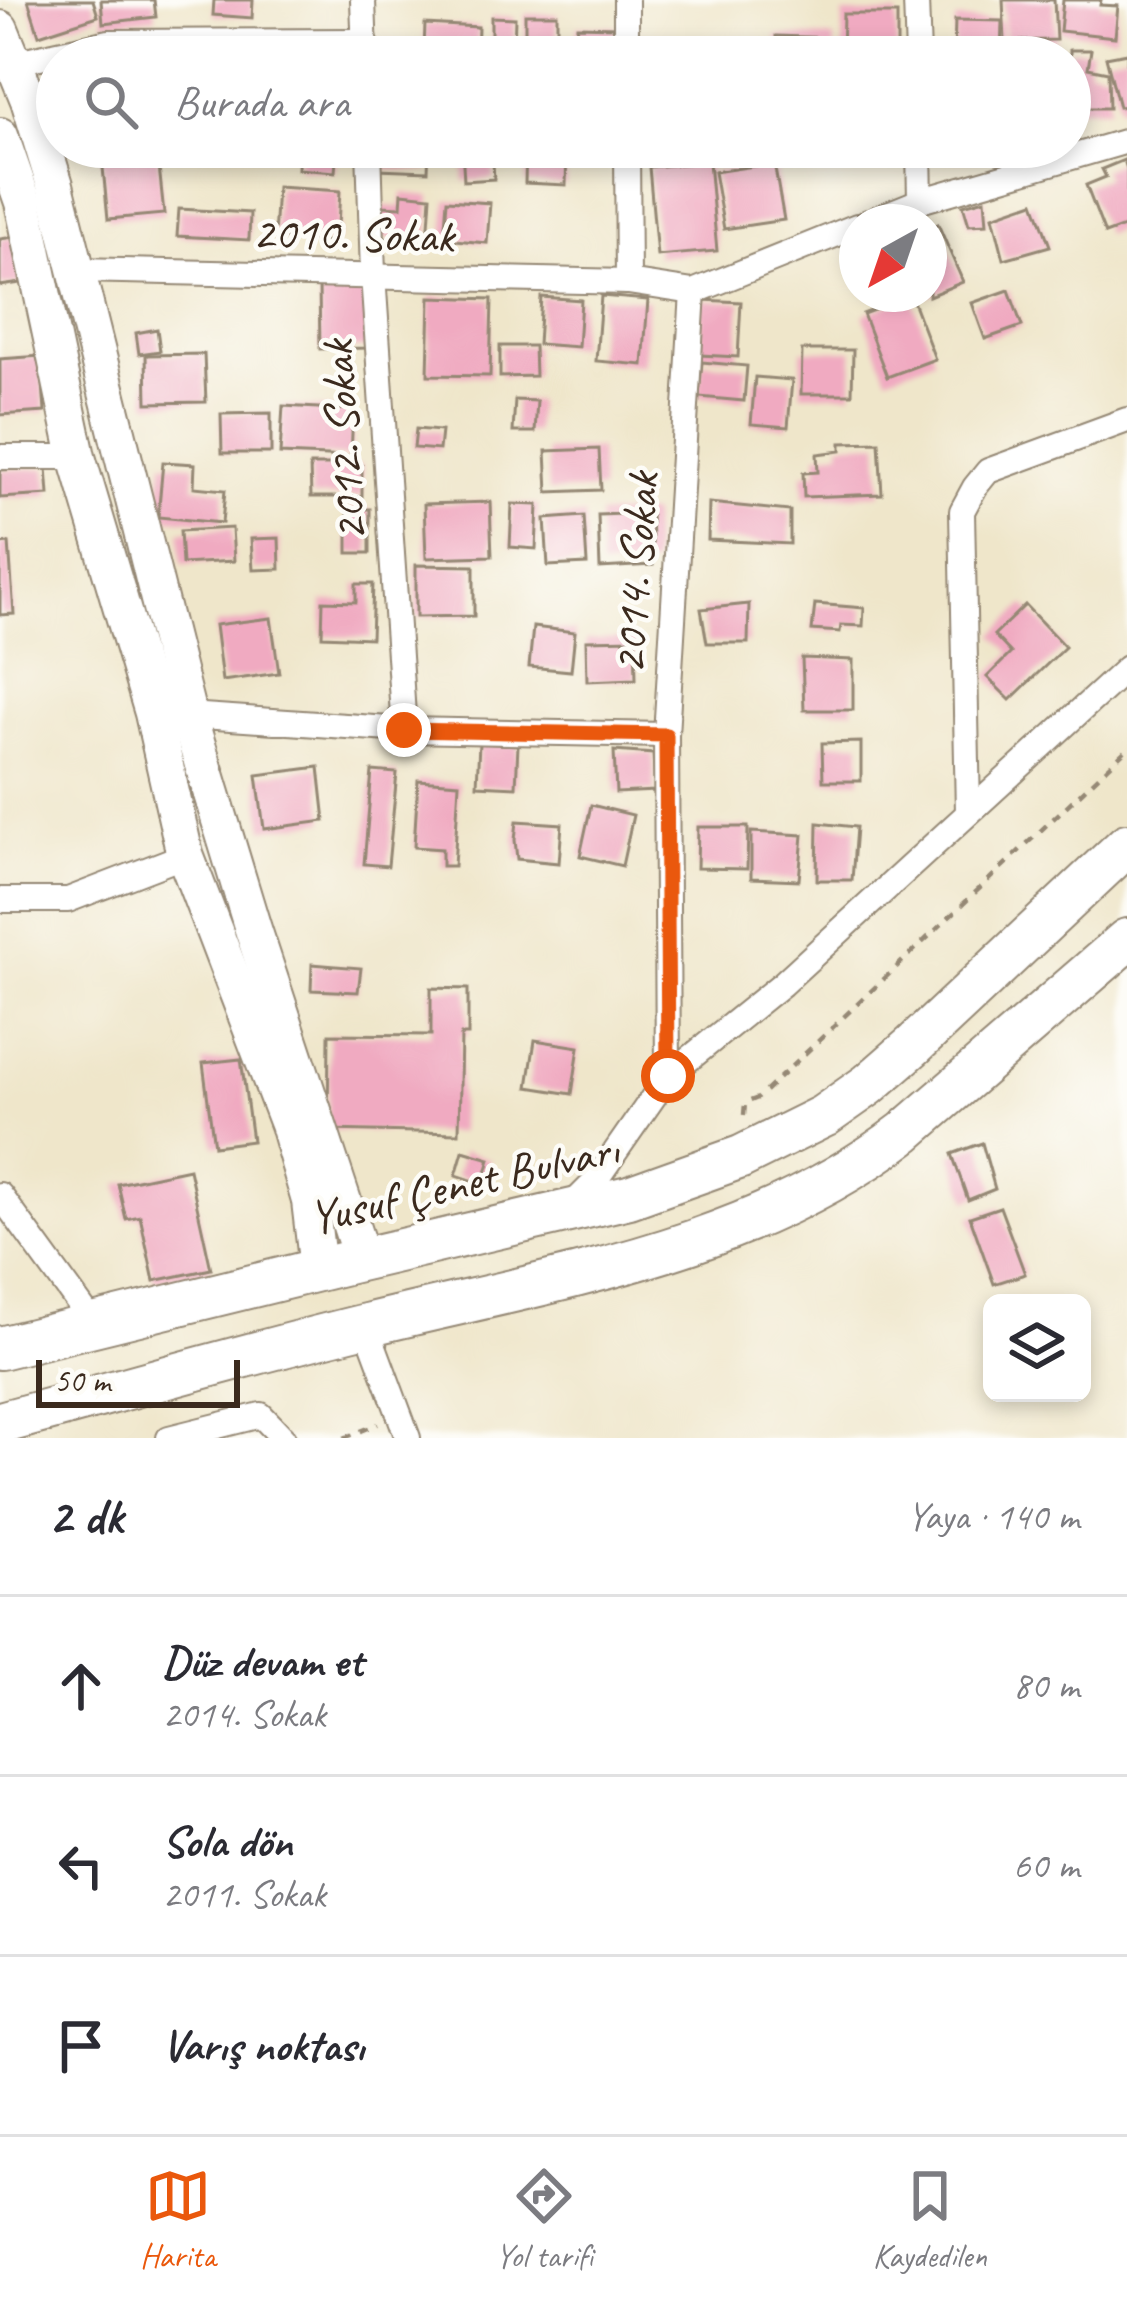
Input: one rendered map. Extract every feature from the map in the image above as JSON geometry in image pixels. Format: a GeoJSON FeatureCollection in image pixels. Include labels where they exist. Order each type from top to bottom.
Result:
{"type":"FeatureCollection","features":[{"type":"Feature","properties":{"kind":"highway","name":"Yusuf Çenet Bulvarı"},"geometry":{"type":"LineString","coordinates":[[0,1348],[629,1197],[741,1157],[824,1116],[868,1085],[1127,845]]}},
{"type":"Feature","properties":{"kind":"highway"},"geometry":{"type":"LineString","coordinates":[[0,1423],[366,1325],[648,1258],[747,1222],[872,1158],[1127,940]]}},
{"type":"Feature","properties":{"kind":"main road"},"geometry":{"type":"LineString","coordinates":[[6,46],[36,125]]}},
{"type":"Feature","properties":{"kind":"main road"},"geometry":{"type":"LineString","coordinates":[[0,136],[14,224],[152,713],[185,855],[288,1124],[310,1201],[318,1269]]}},
{"type":"Feature","properties":{"kind":"main road"},"geometry":{"type":"LineString","coordinates":[[48,168],[188,716],[362,1259]]}},
{"type":"Feature","properties":{"kind":"street"},"geometry":{"type":"LineString","coordinates":[[363,0],[364,36]]}},
{"type":"Feature","properties":{"kind":"street"},"geometry":{"type":"LineString","coordinates":[[626,0],[626,36]]}},
{"type":"Feature","properties":{"kind":"street"},"geometry":{"type":"LineString","coordinates":[[916,0],[917,36]]}},
{"type":"Feature","properties":{"kind":"street"},"geometry":{"type":"LineString","coordinates":[[6,46],[36,45]]}},
{"type":"Feature","properties":{"kind":"street"},"geometry":{"type":"LineString","coordinates":[[1091,151],[1127,141]]}},
{"type":"Feature","properties":{"kind":"street","name":"2012. Sokak"},"geometry":{"type":"LineString","coordinates":[[370,168],[404,730]]}},
{"type":"Feature","properties":{"kind":"street"},"geometry":{"type":"LineString","coordinates":[[627,168],[628,282]]}},
{"type":"Feature","properties":{"kind":"street"},"geometry":{"type":"LineString","coordinates":[[919,168],[920,201]]}},
{"type":"Feature","properties":{"kind":"street"},"geometry":{"type":"LineString","coordinates":[[913,204],[1034,168]]}},
{"type":"Feature","properties":{"kind":"street"},"geometry":{"type":"LineString","coordinates":[[693,292],[839,233]]}},
{"type":"Feature","properties":{"kind":"street","name":"2010. Sokak"},"geometry":{"type":"LineString","coordinates":[[77,270],[628,282],[693,292]]}},
{"type":"Feature","properties":{"kind":"street","name":"2014. Sokak"},"geometry":{"type":"LineString","coordinates":[[668,1076],[666,735],[693,292]]}},
{"type":"Feature","properties":{"kind":"street"},"geometry":{"type":"LineString","coordinates":[[968,813],[962,511],[988,470],[1127,420]]}},
{"type":"Feature","properties":{"kind":"street"},"geometry":{"type":"LineString","coordinates":[[0,457],[77,457]]}},
{"type":"Feature","properties":{"kind":"street"},"geometry":{"type":"LineString","coordinates":[[563,1214],[593,1184],[668,1076],[782,984],[1127,668]]}},
{"type":"Feature","properties":{"kind":"street"},"geometry":{"type":"LineString","coordinates":[[188,716],[404,730],[666,735]]}},
{"type":"Feature","properties":{"kind":"street"},"geometry":{"type":"LineString","coordinates":[[0,900],[68,900],[185,855]]}},
{"type":"Feature","properties":{"kind":"street"},"geometry":{"type":"LineString","coordinates":[[0,1195],[93,1323]]}},
{"type":"Feature","properties":{"kind":"street"},"geometry":{"type":"LineString","coordinates":[[366,1325],[404,1426]]}},
{"type":"Feature","properties":{"kind":"street"},"geometry":{"type":"LineString","coordinates":[[169,1438],[262,1414],[283,1438]]}},
{"type":"Feature","properties":{"kind":"path"},"geometry":{"type":"LineString","coordinates":[[741,1157],[745,1103],[758,1098],[1127,749]]}},
{"type":"Feature","properties":{"kind":"path"},"geometry":{"type":"LineString","coordinates":[[344,1438],[404,1426]]}},
{"type":"Feature","properties":{"kind":"building"},"geometry":{"type":"Polygon","coordinates":[[[28,0],[93,0],[98,16],[39,35],[28,0]]]}},
{"type":"Feature","properties":{"kind":"building"},"geometry":{"type":"Polygon","coordinates":[[[101,0],[154,0],[156,17],[103,23],[101,0]]]}},
{"type":"Feature","properties":{"kind":"building"},"geometry":{"type":"Polygon","coordinates":[[[214,0],[253,0],[252,18],[213,15],[214,0]]]}},
{"type":"Feature","properties":{"kind":"building"},"geometry":{"type":"Polygon","coordinates":[[[1003,0],[1054,0],[1056,36],[1005,36],[1003,0]]]}},
{"type":"Feature","properties":{"kind":"building"},"geometry":{"type":"Polygon","coordinates":[[[1063,0],[1101,0],[1100,5],[1118,6],[1115,37],[1060,31],[1063,0]]]}},
{"type":"Feature","properties":{"kind":"building"},"geometry":{"type":"Polygon","coordinates":[[[525,14],[557,14],[557,36],[525,36],[525,14]]]}},
{"type":"Feature","properties":{"kind":"building"},"geometry":{"type":"Polygon","coordinates":[[[843,14],[897,14],[897,36],[842,36],[843,14]]]}},
{"type":"Feature","properties":{"kind":"building"},"geometry":{"type":"Polygon","coordinates":[[[491,17],[515,18],[514,36],[491,36],[491,17]]]}},
{"type":"Feature","properties":{"kind":"building"},"geometry":{"type":"Polygon","coordinates":[[[955,20],[1002,21],[1002,36],[955,36],[955,20]]]}},
{"type":"Feature","properties":{"kind":"building"},"geometry":{"type":"Polygon","coordinates":[[[425,24],[478,27],[478,36],[425,36],[425,24]]]}},
{"type":"Feature","properties":{"kind":"building"},"geometry":{"type":"Polygon","coordinates":[[[577,26],[616,27],[616,36],[577,36],[577,26]]]}},
{"type":"Feature","properties":{"kind":"building"},"geometry":{"type":"Polygon","coordinates":[[[1127,53],[1127,106],[1119,107],[1106,57],[1127,53]]]}},
{"type":"Feature","properties":{"kind":"building"},"geometry":{"type":"Polygon","coordinates":[[[1091,69],[1108,72],[1109,108],[1091,108],[1091,69]]]}},
{"type":"Feature","properties":{"kind":"building"},"geometry":{"type":"Polygon","coordinates":[[[1124,160],[1127,226],[1105,234],[1086,185],[1106,177],[1102,169],[1124,160]]]}},
{"type":"Feature","properties":{"kind":"building"},"geometry":{"type":"Polygon","coordinates":[[[103,168],[159,168],[164,214],[108,219],[103,168]]]}},
{"type":"Feature","properties":{"kind":"building"},"geometry":{"type":"Polygon","coordinates":[[[298,168],[335,168],[335,172],[298,168]]]}},
{"type":"Feature","properties":{"kind":"building"},"geometry":{"type":"Polygon","coordinates":[[[378,168],[428,168],[428,171],[378,168]]]}},
{"type":"Feature","properties":{"kind":"building"},"geometry":{"type":"Polygon","coordinates":[[[463,168],[493,168],[494,179],[464,181],[463,168]]]}},
{"type":"Feature","properties":{"kind":"building"},"geometry":{"type":"Polygon","coordinates":[[[525,168],[566,168],[566,185],[525,183],[525,168]]]}},
{"type":"Feature","properties":{"kind":"building"},"geometry":{"type":"Polygon","coordinates":[[[649,168],[710,168],[717,251],[657,256],[649,168]]]}},
{"type":"Feature","properties":{"kind":"building"},"geometry":{"type":"Polygon","coordinates":[[[775,168],[784,220],[724,229],[714,172],[775,168]]]}},
{"type":"Feature","properties":{"kind":"building"},"geometry":{"type":"Polygon","coordinates":[[[277,187],[340,191],[337,242],[274,237],[277,187]]]}},
{"type":"Feature","properties":{"kind":"building"},"geometry":{"type":"Polygon","coordinates":[[[402,193],[431,196],[428,241],[379,237],[382,206],[401,207],[402,193]]]}},
{"type":"Feature","properties":{"kind":"building"},"geometry":{"type":"Polygon","coordinates":[[[985,199],[987,224],[969,225],[963,205],[985,199]]]}},
{"type":"Feature","properties":{"kind":"building"},"geometry":{"type":"Polygon","coordinates":[[[447,200],[490,203],[487,243],[444,239],[447,200]]]}},
{"type":"Feature","properties":{"kind":"building"},"geometry":{"type":"Polygon","coordinates":[[[1034,202],[1050,246],[1004,259],[993,216],[1034,202]]]}},
{"type":"Feature","properties":{"kind":"building"},"geometry":{"type":"Polygon","coordinates":[[[179,209],[250,213],[249,240],[177,236],[179,209]]]}},
{"type":"Feature","properties":{"kind":"building"},"geometry":{"type":"Polygon","coordinates":[[[14,237],[21,283],[0,286],[0,239],[14,237]]]}},
{"type":"Feature","properties":{"kind":"building"},"geometry":{"type":"Polygon","coordinates":[[[947,245],[963,282],[947,289],[947,245]]]}},
{"type":"Feature","properties":{"kind":"building"},"geometry":{"type":"Polygon","coordinates":[[[319,284],[369,284],[370,348],[320,349],[319,284]]]}},
{"type":"Feature","properties":{"kind":"building"},"geometry":{"type":"Polygon","coordinates":[[[1009,290],[1022,326],[985,339],[972,303],[1009,290]]]}},
{"type":"Feature","properties":{"kind":"building"},"geometry":{"type":"Polygon","coordinates":[[[601,296],[648,300],[643,365],[596,361],[601,296]]]}},
{"type":"Feature","properties":{"kind":"building"},"geometry":{"type":"Polygon","coordinates":[[[430,297],[492,299],[490,376],[428,375],[430,297]]]}},
{"type":"Feature","properties":{"kind":"building"},"geometry":{"type":"Polygon","coordinates":[[[541,297],[581,300],[578,347],[538,344],[541,297]]]}},
{"type":"Feature","properties":{"kind":"building"},"geometry":{"type":"Polygon","coordinates":[[[702,300],[741,302],[738,357],[700,355],[702,300]]]}},
{"type":"Feature","properties":{"kind":"building"},"geometry":{"type":"Polygon","coordinates":[[[917,312],[935,359],[887,377],[863,314],[917,312]]]}},
{"type":"Feature","properties":{"kind":"building"},"geometry":{"type":"Polygon","coordinates":[[[157,329],[160,351],[139,354],[136,333],[157,329]]]}},
{"type":"Feature","properties":{"kind":"building"},"geometry":{"type":"Polygon","coordinates":[[[500,346],[534,346],[535,376],[500,377],[500,346]]]}},
{"type":"Feature","properties":{"kind":"building"},"geometry":{"type":"Polygon","coordinates":[[[802,350],[853,350],[852,394],[801,394],[802,350]]]}},
{"type":"Feature","properties":{"kind":"building"},"geometry":{"type":"Polygon","coordinates":[[[204,354],[206,402],[147,403],[146,355],[204,354]]]}},
{"type":"Feature","properties":{"kind":"building"},"geometry":{"type":"Polygon","coordinates":[[[41,356],[45,412],[0,415],[0,359],[41,356]]]}},
{"type":"Feature","properties":{"kind":"building"},"geometry":{"type":"Polygon","coordinates":[[[702,362],[747,366],[744,401],[699,397],[702,362]]]}},
{"type":"Feature","properties":{"kind":"building"},"geometry":{"type":"Polygon","coordinates":[[[755,377],[792,380],[788,427],[751,424],[755,377]]]}},
{"type":"Feature","properties":{"kind":"building"},"geometry":{"type":"Polygon","coordinates":[[[515,400],[537,401],[535,432],[513,432],[515,400]]]}},
{"type":"Feature","properties":{"kind":"building"},"geometry":{"type":"Polygon","coordinates":[[[283,406],[353,410],[351,457],[280,454],[283,406]]]}},
{"type":"Feature","properties":{"kind":"building"},"geometry":{"type":"Polygon","coordinates":[[[271,413],[271,453],[222,453],[221,414],[271,413]]]}},
{"type":"Feature","properties":{"kind":"building"},"geometry":{"type":"Polygon","coordinates":[[[416,429],[441,431],[439,450],[414,448],[416,429]]]}},
{"type":"Feature","properties":{"kind":"building"},"geometry":{"type":"Polygon","coordinates":[[[879,442],[882,494],[804,497],[803,473],[818,472],[817,454],[841,451],[841,443],[879,442]]]}},
{"type":"Feature","properties":{"kind":"building"},"geometry":{"type":"Polygon","coordinates":[[[599,449],[601,490],[548,492],[546,451],[599,449]]]}},
{"type":"Feature","properties":{"kind":"building"},"geometry":{"type":"Polygon","coordinates":[[[163,462],[195,464],[194,487],[225,490],[222,523],[158,517],[163,462]]]}},
{"type":"Feature","properties":{"kind":"building"},"geometry":{"type":"Polygon","coordinates":[[[310,465],[362,465],[362,497],[311,497],[310,465]]]}},
{"type":"Feature","properties":{"kind":"building"},"geometry":{"type":"Polygon","coordinates":[[[47,468],[49,495],[0,498],[0,470],[47,468]]]}},
{"type":"Feature","properties":{"kind":"building"},"geometry":{"type":"Polygon","coordinates":[[[490,502],[492,556],[426,558],[424,504],[490,502]]]}},
{"type":"Feature","properties":{"kind":"building"},"geometry":{"type":"Polygon","coordinates":[[[709,503],[790,511],[790,544],[708,540],[709,503]]]}},
{"type":"Feature","properties":{"kind":"building"},"geometry":{"type":"Polygon","coordinates":[[[512,504],[538,505],[536,549],[510,547],[512,504]]]}},
{"type":"Feature","properties":{"kind":"building"},"geometry":{"type":"Polygon","coordinates":[[[348,509],[370,509],[370,553],[348,553],[348,509]]]}},
{"type":"Feature","properties":{"kind":"building"},"geometry":{"type":"Polygon","coordinates":[[[651,513],[653,565],[600,568],[598,515],[651,513]]]}},
{"type":"Feature","properties":{"kind":"building"},"geometry":{"type":"Polygon","coordinates":[[[584,516],[587,564],[548,566],[545,519],[584,516]]]}},
{"type":"Feature","properties":{"kind":"building"},"geometry":{"type":"Polygon","coordinates":[[[232,528],[234,561],[182,564],[180,531],[232,528]]]}},
{"type":"Feature","properties":{"kind":"building"},"geometry":{"type":"Polygon","coordinates":[[[279,538],[280,569],[253,570],[251,539],[279,538]]]}},
{"type":"Feature","properties":{"kind":"building"},"geometry":{"type":"Polygon","coordinates":[[[9,543],[14,614],[0,615],[0,544],[9,543]]]}},
{"type":"Feature","properties":{"kind":"building"},"geometry":{"type":"Polygon","coordinates":[[[416,565],[474,566],[474,616],[416,617],[416,565]]]}},
{"type":"Feature","properties":{"kind":"building"},"geometry":{"type":"Polygon","coordinates":[[[356,584],[373,584],[371,638],[322,636],[323,601],[356,602],[356,584]]]}},
{"type":"Feature","properties":{"kind":"building"},"geometry":{"type":"Polygon","coordinates":[[[749,604],[748,643],[707,643],[701,609],[749,604]]]}},
{"type":"Feature","properties":{"kind":"building"},"geometry":{"type":"Polygon","coordinates":[[[815,604],[864,608],[863,626],[841,625],[840,632],[812,630],[815,604]]]}},
{"type":"Feature","properties":{"kind":"building"},"geometry":{"type":"Polygon","coordinates":[[[1025,605],[1065,647],[1010,700],[987,677],[1011,653],[994,635],[1025,605]]]}},
{"type":"Feature","properties":{"kind":"building"},"geometry":{"type":"Polygon","coordinates":[[[271,618],[279,673],[222,681],[215,625],[271,618]]]}},
{"type":"Feature","properties":{"kind":"building"},"geometry":{"type":"Polygon","coordinates":[[[533,627],[575,632],[571,671],[529,667],[533,627]]]}},
{"type":"Feature","properties":{"kind":"building"},"geometry":{"type":"Polygon","coordinates":[[[635,639],[636,679],[587,681],[586,640],[635,639]]]}},
{"type":"Feature","properties":{"kind":"building"},"geometry":{"type":"Polygon","coordinates":[[[802,658],[853,660],[853,710],[804,710],[802,658]]]}},
{"type":"Feature","properties":{"kind":"building"},"geometry":{"type":"Polygon","coordinates":[[[861,742],[861,781],[823,781],[822,743],[861,742]]]}},
{"type":"Feature","properties":{"kind":"building"},"geometry":{"type":"Polygon","coordinates":[[[479,743],[518,745],[516,787],[477,785],[479,743]]]}},
{"type":"Feature","properties":{"kind":"building"},"geometry":{"type":"Polygon","coordinates":[[[614,751],[653,754],[655,791],[616,793],[614,751]]]}},
{"type":"Feature","properties":{"kind":"building"},"geometry":{"type":"Polygon","coordinates":[[[319,767],[325,821],[264,829],[257,775],[319,767]]]}},
{"type":"Feature","properties":{"kind":"building"},"geometry":{"type":"Polygon","coordinates":[[[372,771],[397,773],[388,866],[364,864],[372,771]]]}},
{"type":"Feature","properties":{"kind":"building"},"geometry":{"type":"Polygon","coordinates":[[[418,780],[459,783],[454,866],[442,866],[442,849],[414,847],[418,780]]]}},
{"type":"Feature","properties":{"kind":"building"},"geometry":{"type":"Polygon","coordinates":[[[591,805],[633,815],[622,866],[580,856],[591,805]]]}},
{"type":"Feature","properties":{"kind":"building"},"geometry":{"type":"Polygon","coordinates":[[[517,821],[562,824],[559,863],[517,859],[517,821]]]}},
{"type":"Feature","properties":{"kind":"building"},"geometry":{"type":"Polygon","coordinates":[[[818,823],[856,827],[852,880],[817,880],[818,823]]]}},
{"type":"Feature","properties":{"kind":"building"},"geometry":{"type":"Polygon","coordinates":[[[698,827],[748,827],[747,869],[697,868],[698,827]]]}},
{"type":"Feature","properties":{"kind":"building"},"geometry":{"type":"Polygon","coordinates":[[[751,832],[803,835],[799,880],[751,878],[751,832]]]}},
{"type":"Feature","properties":{"kind":"building"},"geometry":{"type":"Polygon","coordinates":[[[312,964],[361,968],[358,992],[311,990],[312,964]]]}},
{"type":"Feature","properties":{"kind":"building"},"geometry":{"type":"Polygon","coordinates":[[[431,988],[468,989],[468,1035],[461,1035],[459,1133],[328,1130],[329,1034],[431,1035],[431,988]]]}},
{"type":"Feature","properties":{"kind":"building"},"geometry":{"type":"Polygon","coordinates":[[[535,1040],[579,1047],[572,1094],[528,1087],[535,1040]]]}},
{"type":"Feature","properties":{"kind":"building"},"geometry":{"type":"Polygon","coordinates":[[[241,1059],[252,1141],[214,1146],[203,1063],[241,1059]]]}},
{"type":"Feature","properties":{"kind":"building"},"geometry":{"type":"Polygon","coordinates":[[[982,1143],[995,1189],[968,1200],[952,1154],[982,1143]]]}},
{"type":"Feature","properties":{"kind":"building"},"geometry":{"type":"Polygon","coordinates":[[[463,1151],[490,1159],[483,1184],[456,1175],[463,1151]]]}},
{"type":"Feature","properties":{"kind":"building"},"geometry":{"type":"Polygon","coordinates":[[[189,1169],[211,1269],[154,1281],[140,1216],[126,1219],[118,1184],[189,1169]]]}},
{"type":"Feature","properties":{"kind":"building"},"geometry":{"type":"Polygon","coordinates":[[[1000,1207],[1025,1274],[994,1284],[970,1217],[1000,1207]]]}},
{"type":"Feature","properties":{"kind":"route"},"geometry":{"type":"LineString","coordinates":[[404,730],[666,735],[668,1076]]}}]}
